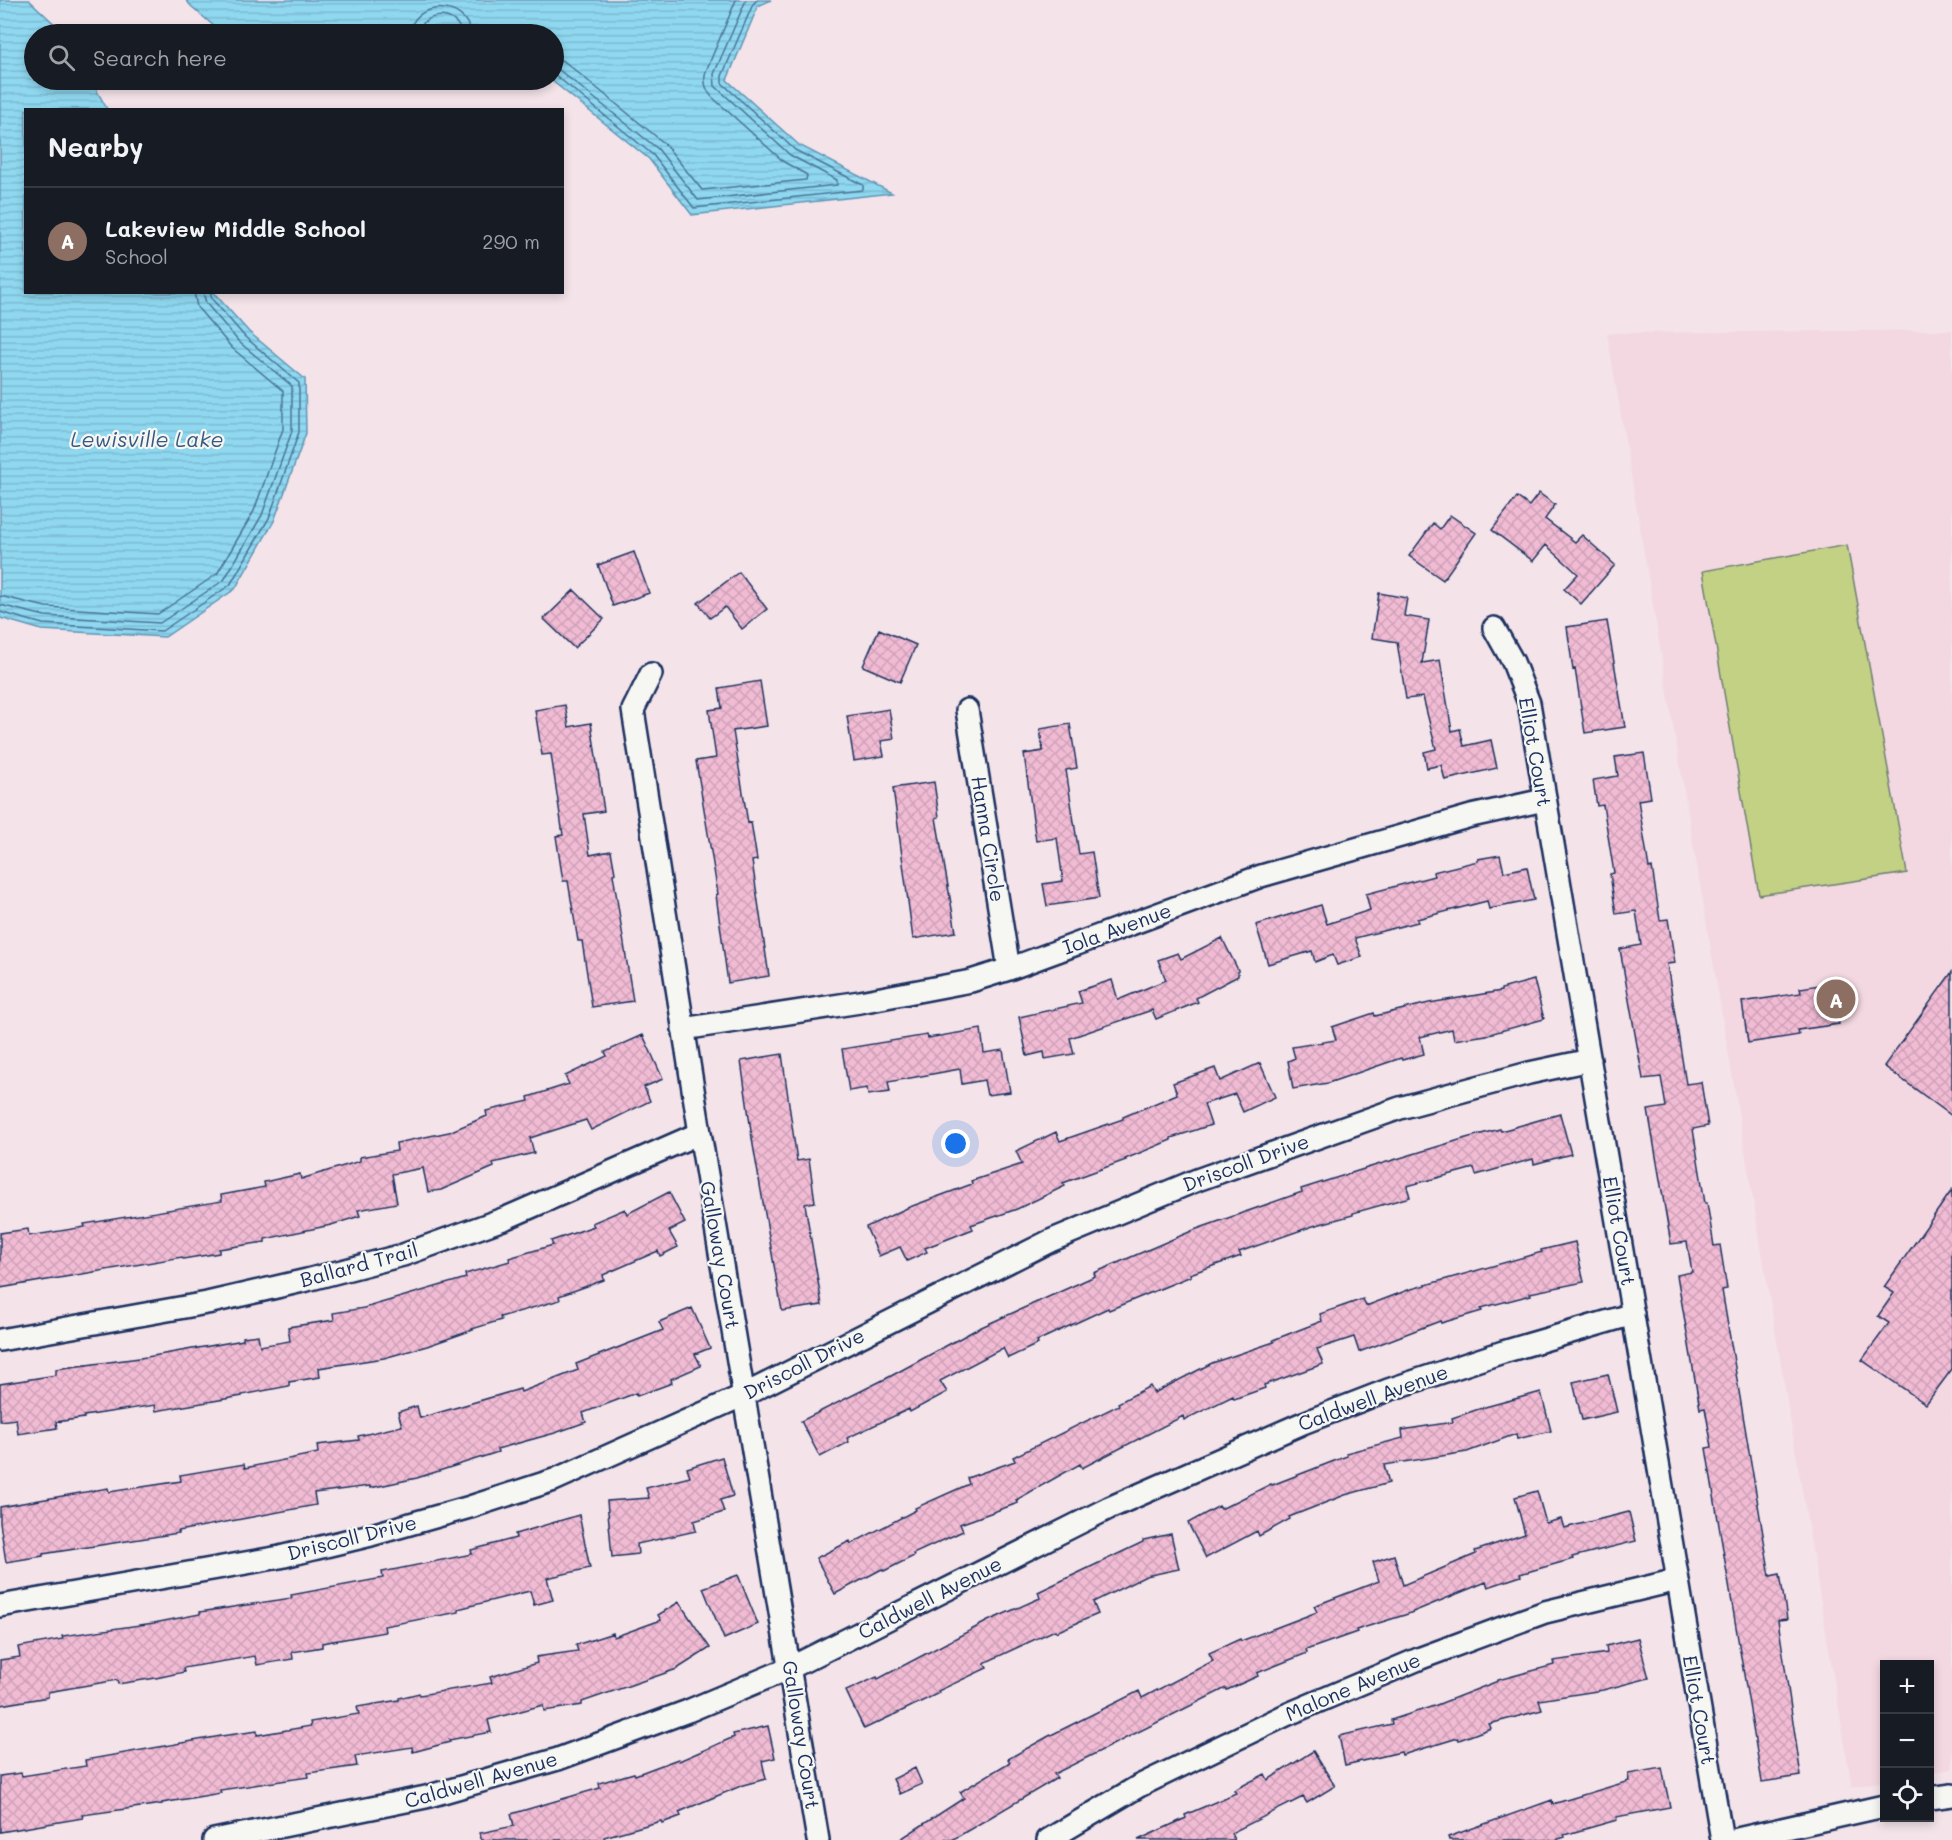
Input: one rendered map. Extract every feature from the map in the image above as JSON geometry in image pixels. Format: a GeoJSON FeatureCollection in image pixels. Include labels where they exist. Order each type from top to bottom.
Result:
{"type":"FeatureCollection","features":[{"type":"Feature","properties":{"kind":"street","name":"Elliot Court"},"geometry":{"type":"LineString","coordinates":[[1494,628],[1513,662],[1528,703],[1722,1840]]}},
{"type":"Feature","properties":{"kind":"street","name":"Galloway Court"},"geometry":{"type":"LineString","coordinates":[[651,674],[633,710],[700,1133],[818,1840]]}},
{"type":"Feature","properties":{"kind":"street","name":"Hanna Circle"},"geometry":{"type":"LineString","coordinates":[[967,710],[1009,969]]}},
{"type":"Feature","properties":{"kind":"street","name":"Iola Avenue"},"geometry":{"type":"LineString","coordinates":[[683,1029],[971,981],[1261,876],[1471,816],[1544,800]]}},
{"type":"Feature","properties":{"kind":"street","name":"Driscoll Drive"},"geometry":{"type":"LineString","coordinates":[[0,1606],[280,1557],[448,1513],[554,1480],[744,1395],[1050,1241],[1197,1180],[1400,1108],[1529,1073],[1590,1060]]}},
{"type":"Feature","properties":{"kind":"street","name":"Ballard Trail"},"geometry":{"type":"LineString","coordinates":[[0,1340],[207,1303],[403,1255],[506,1218],[700,1133]]}},
{"type":"Feature","properties":{"kind":"street","name":"Caldwell Avenue"},"geometry":{"type":"LineString","coordinates":[[214,1840],[426,1797],[558,1759],[688,1711],[790,1668],[1109,1508],[1303,1423],[1388,1390],[1503,1352],[1633,1314]]}},
{"type":"Feature","properties":{"kind":"street","name":"Malone Avenue"},"geometry":{"type":"LineString","coordinates":[[1048,1840],[1139,1786],[1286,1715],[1421,1658],[1545,1612],[1677,1580]]}},
{"type":"Feature","properties":{"kind":"street"},"geometry":{"type":"LineString","coordinates":[[1934,1797],[1952,1795]]}},
{"type":"Feature","properties":{"kind":"street"},"geometry":{"type":"LineString","coordinates":[[1732,1840],[1880,1807]]}},
{"type":"Feature","properties":{"kind":"shaded area"},"geometry":{"type":"Polygon","coordinates":[[[1952,330],[1952,1769],[1934,1772],[1934,1660],[1880,1660],[1880,1782],[1852,1787],[1607,333],[1952,330]]]}},
{"type":"Feature","properties":{"kind":"green space"},"geometry":{"type":"Polygon","coordinates":[[[1847,545],[1907,873],[1759,895],[1703,571],[1847,545]]]}},
{"type":"Feature","properties":{"kind":"water","name":"Lewisville Lake"},"geometry":{"type":"Polygon","coordinates":[[[0,0],[29,0],[54,24],[24,24],[24,90],[97,90],[106,108],[24,108],[24,294],[215,294],[249,332],[305,379],[306,433],[274,521],[235,589],[165,637],[42,630],[0,618],[0,0]]]}},
{"type":"Feature","properties":{"kind":"water"},"geometry":{"type":"Polygon","coordinates":[[[186,0],[771,0],[758,6],[727,80],[799,145],[892,193],[692,215],[649,159],[563,90],[564,24],[212,24],[186,0]]]}},
{"type":"Feature","properties":{"kind":"building"},"geometry":{"type":"Polygon","coordinates":[[[1539,493],[1555,505],[1545,519],[1575,542],[1582,535],[1615,565],[1581,604],[1564,589],[1578,574],[1546,545],[1533,561],[1492,530],[1517,497],[1529,506],[1539,493]]]}},
{"type":"Feature","properties":{"kind":"building"},"geometry":{"type":"Polygon","coordinates":[[[1450,515],[1476,533],[1443,580],[1409,556],[1433,523],[1440,529],[1450,515]]]}},
{"type":"Feature","properties":{"kind":"building"},"geometry":{"type":"Polygon","coordinates":[[[634,552],[649,593],[613,606],[598,565],[634,552]]]}},
{"type":"Feature","properties":{"kind":"building"},"geometry":{"type":"Polygon","coordinates":[[[739,572],[767,609],[742,629],[725,607],[710,618],[698,603],[739,572]]]}},
{"type":"Feature","properties":{"kind":"building"},"geometry":{"type":"Polygon","coordinates":[[[574,590],[604,619],[574,648],[544,619],[574,590]]]}},
{"type":"Feature","properties":{"kind":"building"},"geometry":{"type":"Polygon","coordinates":[[[1379,593],[1407,598],[1404,616],[1429,620],[1422,663],[1440,660],[1452,731],[1460,729],[1464,746],[1491,740],[1497,768],[1445,780],[1441,765],[1427,768],[1424,752],[1436,749],[1423,697],[1406,699],[1397,642],[1372,638],[1379,593]]]}},
{"type":"Feature","properties":{"kind":"building"},"geometry":{"type":"Polygon","coordinates":[[[1607,621],[1625,727],[1585,733],[1567,627],[1607,621]]]}},
{"type":"Feature","properties":{"kind":"building"},"geometry":{"type":"Polygon","coordinates":[[[879,629],[916,645],[900,682],[863,666],[879,629]]]}},
{"type":"Feature","properties":{"kind":"building"},"geometry":{"type":"Polygon","coordinates":[[[760,681],[767,726],[733,731],[748,823],[751,822],[757,860],[752,861],[769,976],[728,983],[716,895],[718,894],[696,761],[716,758],[709,710],[722,708],[719,688],[760,681]]]}},
{"type":"Feature","properties":{"kind":"building"},"geometry":{"type":"Polygon","coordinates":[[[565,705],[569,727],[591,723],[604,811],[584,814],[590,855],[611,851],[633,1001],[592,1007],[582,941],[578,941],[568,881],[563,881],[556,836],[563,835],[551,754],[542,755],[535,710],[565,705]]]}},
{"type":"Feature","properties":{"kind":"building"},"geometry":{"type":"Polygon","coordinates":[[[889,709],[894,739],[881,741],[884,756],[854,761],[847,716],[889,709]]]}},
{"type":"Feature","properties":{"kind":"building"},"geometry":{"type":"Polygon","coordinates":[[[1070,724],[1077,768],[1066,770],[1079,854],[1092,852],[1099,898],[1047,906],[1043,884],[1063,881],[1057,838],[1036,841],[1024,754],[1043,751],[1040,729],[1070,724]]]}},
{"type":"Feature","properties":{"kind":"building"},"geometry":{"type":"Polygon","coordinates":[[[1644,753],[1651,798],[1638,800],[1649,868],[1652,867],[1660,920],[1668,919],[1675,963],[1667,964],[1686,1084],[1701,1082],[1708,1126],[1693,1129],[1714,1246],[1720,1245],[1727,1289],[1722,1290],[1770,1576],[1780,1574],[1787,1619],[1778,1620],[1801,1776],[1762,1782],[1706,1448],[1712,1447],[1705,1408],[1700,1409],[1677,1275],[1692,1272],[1687,1242],[1671,1244],[1648,1110],[1666,1107],[1661,1077],[1643,1079],[1620,949],[1641,945],[1636,911],[1616,914],[1610,874],[1614,873],[1603,805],[1597,806],[1593,780],[1618,776],[1615,757],[1644,753]]]}},
{"type":"Feature","properties":{"kind":"building"},"geometry":{"type":"Polygon","coordinates":[[[934,782],[939,817],[936,818],[956,932],[913,939],[893,788],[934,782]]]}},
{"type":"Feature","properties":{"kind":"building"},"geometry":{"type":"Polygon","coordinates":[[[1500,855],[1504,872],[1527,867],[1534,900],[1489,909],[1487,901],[1355,938],[1362,957],[1337,965],[1333,955],[1315,962],[1312,951],[1268,964],[1256,925],[1321,905],[1327,924],[1370,910],[1366,894],[1434,876],[1433,872],[1500,855]]]}},
{"type":"Feature","properties":{"kind":"building"},"geometry":{"type":"Polygon","coordinates":[[[1222,938],[1238,970],[1238,976],[1196,998],[1198,1002],[1156,1019],[1152,1010],[1070,1038],[1074,1054],[1045,1059],[1044,1052],[1027,1056],[1019,1017],[1082,1003],[1078,991],[1112,980],[1118,1000],[1166,980],[1158,960],[1178,953],[1181,959],[1222,938]]]}},
{"type":"Feature","properties":{"kind":"building"},"geometry":{"type":"Polygon","coordinates":[[[1952,972],[1952,1116],[1884,1066],[1952,972]]]}},
{"type":"Feature","properties":{"kind":"building"},"geometry":{"type":"Polygon","coordinates":[[[1534,980],[1544,1019],[1493,1034],[1454,1040],[1452,1029],[1420,1037],[1424,1054],[1402,1060],[1401,1058],[1328,1083],[1293,1089],[1288,1061],[1295,1058],[1292,1047],[1336,1040],[1332,1027],[1374,1013],[1375,1016],[1429,1003],[1501,991],[1501,989],[1534,980]]]}},
{"type":"Feature","properties":{"kind":"building"},"geometry":{"type":"Polygon","coordinates":[[[1832,983],[1839,1024],[1798,1030],[1799,1035],[1748,1043],[1742,1002],[1801,993],[1800,988],[1832,983]]]}},
{"type":"Feature","properties":{"kind":"building"},"geometry":{"type":"Polygon","coordinates":[[[981,1029],[984,1053],[1003,1050],[1010,1092],[987,1095],[984,1080],[962,1084],[960,1069],[888,1082],[890,1092],[868,1095],[867,1088],[849,1091],[842,1049],[981,1029]]]}},
{"type":"Feature","properties":{"kind":"building"},"geometry":{"type":"Polygon","coordinates":[[[643,1035],[663,1079],[644,1087],[650,1101],[591,1130],[586,1120],[530,1138],[534,1153],[493,1163],[494,1167],[441,1190],[428,1192],[423,1168],[392,1174],[397,1203],[358,1210],[360,1216],[331,1225],[265,1239],[265,1242],[219,1249],[219,1253],[183,1259],[182,1257],[0,1288],[0,1233],[28,1229],[29,1236],[85,1227],[84,1224],[222,1201],[221,1195],[265,1187],[264,1182],[300,1174],[301,1179],[360,1161],[360,1157],[397,1151],[396,1143],[449,1132],[487,1116],[486,1111],[529,1101],[528,1097],[569,1084],[565,1076],[607,1056],[605,1052],[643,1035]]]}},
{"type":"Feature","properties":{"kind":"building"},"geometry":{"type":"Polygon","coordinates":[[[782,1054],[797,1161],[809,1159],[815,1202],[805,1204],[822,1305],[782,1311],[741,1061],[782,1054]]]}},
{"type":"Feature","properties":{"kind":"building"},"geometry":{"type":"Polygon","coordinates":[[[1260,1063],[1275,1097],[1243,1112],[1235,1094],[1204,1104],[1211,1125],[1171,1138],[1126,1160],[1063,1183],[1065,1186],[1017,1209],[971,1225],[973,1229],[925,1248],[927,1252],[907,1261],[900,1247],[879,1256],[866,1227],[907,1208],[972,1184],[971,1181],[1022,1164],[1016,1151],[1056,1132],[1060,1141],[1123,1119],[1123,1117],[1177,1094],[1173,1083],[1215,1068],[1220,1081],[1260,1063]]]}},
{"type":"Feature","properties":{"kind":"building"},"geometry":{"type":"Polygon","coordinates":[[[1560,1114],[1571,1154],[1534,1164],[1533,1159],[1476,1175],[1474,1168],[1407,1186],[1410,1197],[1353,1213],[1353,1215],[1313,1226],[1239,1252],[1241,1256],[1190,1274],[1191,1276],[1109,1310],[1108,1308],[1037,1341],[1038,1344],[1008,1358],[1003,1348],[940,1381],[947,1392],[910,1412],[909,1409],[847,1438],[849,1442],[820,1457],[801,1421],[891,1376],[977,1329],[1095,1276],[1094,1273],[1194,1230],[1302,1192],[1301,1189],[1367,1168],[1466,1138],[1500,1129],[1501,1131],[1560,1114]]]}},
{"type":"Feature","properties":{"kind":"building"},"geometry":{"type":"Polygon","coordinates":[[[1952,1190],[1952,1369],[1926,1404],[1862,1360],[1889,1323],[1878,1316],[1894,1293],[1884,1287],[1952,1190]]]}},
{"type":"Feature","properties":{"kind":"building"},"geometry":{"type":"Polygon","coordinates":[[[669,1192],[685,1223],[669,1231],[678,1247],[660,1256],[658,1251],[603,1275],[604,1280],[559,1296],[560,1300],[500,1317],[501,1320],[427,1346],[384,1358],[319,1368],[320,1377],[289,1382],[289,1386],[242,1396],[156,1411],[155,1405],[84,1416],[84,1418],[56,1422],[57,1428],[18,1434],[16,1419],[0,1421],[0,1384],[56,1375],[56,1369],[147,1357],[243,1340],[243,1337],[258,1335],[260,1346],[290,1341],[288,1327],[334,1320],[333,1313],[364,1308],[466,1278],[465,1274],[553,1245],[551,1241],[594,1226],[592,1223],[625,1209],[627,1214],[669,1192]]]}},
{"type":"Feature","properties":{"kind":"building"},"geometry":{"type":"Polygon","coordinates":[[[1575,1242],[1584,1282],[1530,1293],[1531,1295],[1481,1308],[1482,1311],[1441,1323],[1440,1321],[1359,1352],[1354,1337],[1317,1349],[1323,1364],[1264,1385],[1265,1388],[1234,1399],[1233,1396],[1184,1420],[1183,1416],[1082,1468],[1080,1464],[1016,1500],[1018,1503],[960,1524],[963,1531],[835,1594],[816,1558],[850,1541],[851,1544],[916,1510],[915,1508],[969,1484],[967,1478],[1015,1461],[1013,1457],[1119,1405],[1118,1403],[1150,1386],[1154,1393],[1212,1363],[1274,1342],[1273,1340],[1322,1321],[1320,1314],[1363,1299],[1366,1306],[1408,1290],[1575,1242]]]}},
{"type":"Feature","properties":{"kind":"building"},"geometry":{"type":"Polygon","coordinates":[[[692,1308],[710,1348],[695,1354],[701,1366],[671,1379],[672,1383],[637,1396],[636,1393],[583,1413],[586,1422],[497,1449],[498,1452],[417,1478],[370,1488],[370,1486],[314,1493],[316,1505],[178,1531],[179,1533],[6,1562],[0,1507],[108,1488],[109,1492],[181,1481],[180,1475],[244,1464],[245,1468],[318,1453],[317,1445],[359,1440],[358,1436],[402,1426],[398,1412],[417,1406],[420,1418],[520,1389],[521,1392],[578,1370],[576,1364],[663,1330],[659,1322],[692,1308]]]}},
{"type":"Feature","properties":{"kind":"building"},"geometry":{"type":"Polygon","coordinates":[[[1608,1374],[1617,1412],[1582,1420],[1573,1382],[1608,1374]]]}},
{"type":"Feature","properties":{"kind":"building"},"geometry":{"type":"Polygon","coordinates":[[[1541,1392],[1551,1431],[1517,1439],[1516,1434],[1467,1452],[1384,1465],[1389,1483],[1345,1495],[1289,1517],[1290,1519],[1259,1536],[1257,1531],[1206,1558],[1188,1523],[1219,1506],[1221,1509],[1271,1484],[1347,1456],[1346,1453],[1403,1438],[1402,1430],[1453,1422],[1452,1418],[1541,1392]]]}},
{"type":"Feature","properties":{"kind":"building"},"geometry":{"type":"Polygon","coordinates":[[[722,1457],[733,1496],[720,1500],[724,1512],[694,1521],[696,1531],[637,1544],[638,1554],[612,1557],[607,1501],[649,1498],[646,1488],[690,1477],[687,1468],[722,1457]]]}},
{"type":"Feature","properties":{"kind":"building"},"geometry":{"type":"Polygon","coordinates":[[[1537,1491],[1546,1523],[1561,1519],[1564,1528],[1629,1512],[1636,1541],[1572,1557],[1573,1559],[1520,1574],[1521,1576],[1488,1587],[1486,1582],[1408,1614],[1356,1630],[1357,1632],[1306,1650],[1307,1653],[1257,1673],[1258,1676],[1227,1690],[1226,1688],[1054,1774],[1057,1778],[952,1840],[899,1840],[964,1798],[960,1792],[1010,1762],[1008,1759],[1049,1736],[1139,1691],[1142,1698],[1213,1661],[1209,1653],[1240,1639],[1241,1641],[1317,1612],[1314,1606],[1379,1581],[1373,1562],[1394,1555],[1403,1585],[1476,1554],[1475,1551],[1525,1534],[1515,1497],[1537,1491]]]}},
{"type":"Feature","properties":{"kind":"building"},"geometry":{"type":"Polygon","coordinates":[[[579,1515],[590,1568],[547,1578],[553,1600],[534,1605],[530,1591],[458,1609],[459,1612],[384,1626],[385,1632],[322,1643],[322,1647],[292,1652],[293,1659],[257,1665],[255,1656],[183,1668],[184,1672],[156,1678],[118,1684],[117,1680],[48,1692],[48,1697],[0,1705],[0,1660],[20,1657],[18,1647],[63,1639],[62,1636],[154,1623],[200,1614],[200,1612],[292,1598],[291,1595],[383,1578],[382,1572],[472,1554],[471,1550],[516,1538],[515,1534],[579,1515]]]}},
{"type":"Feature","properties":{"kind":"building"},"geometry":{"type":"Polygon","coordinates":[[[1171,1534],[1179,1569],[1146,1576],[1093,1602],[1098,1614],[1056,1632],[1055,1630],[984,1663],[987,1668],[864,1729],[846,1691],[877,1677],[878,1679],[988,1621],[1040,1598],[1038,1592],[1143,1540],[1171,1534]]]}},
{"type":"Feature","properties":{"kind":"building"},"geometry":{"type":"Polygon","coordinates":[[[738,1575],[758,1624],[724,1639],[703,1588],[738,1575]]]}},
{"type":"Feature","properties":{"kind":"building"},"geometry":{"type":"Polygon","coordinates":[[[679,1602],[710,1648],[677,1669],[582,1702],[582,1705],[544,1711],[543,1705],[488,1720],[491,1732],[449,1740],[450,1742],[413,1752],[412,1747],[355,1756],[357,1766],[308,1773],[309,1777],[220,1790],[221,1793],[82,1815],[83,1818],[0,1832],[0,1776],[21,1773],[22,1776],[86,1766],[85,1760],[221,1736],[257,1731],[257,1735],[311,1726],[310,1722],[359,1714],[357,1707],[399,1700],[399,1698],[419,1693],[420,1695],[492,1683],[490,1677],[537,1663],[536,1657],[578,1651],[576,1645],[613,1633],[614,1637],[661,1620],[658,1615],[679,1602]]]}},
{"type":"Feature","properties":{"kind":"building"},"geometry":{"type":"Polygon","coordinates":[[[1638,1638],[1649,1678],[1603,1690],[1539,1700],[1542,1710],[1489,1724],[1491,1728],[1459,1740],[1458,1738],[1402,1755],[1401,1752],[1345,1765],[1339,1736],[1392,1724],[1391,1720],[1434,1706],[1498,1680],[1554,1665],[1553,1661],[1607,1653],[1606,1646],[1638,1638]]]}},
{"type":"Feature","properties":{"kind":"building"},"geometry":{"type":"Polygon","coordinates":[[[768,1726],[775,1758],[762,1761],[766,1779],[743,1785],[679,1812],[681,1816],[604,1837],[605,1840],[481,1840],[480,1833],[514,1826],[511,1814],[600,1788],[599,1783],[634,1773],[635,1775],[678,1759],[679,1761],[734,1737],[733,1734],[768,1726]]]}},
{"type":"Feature","properties":{"kind":"building"},"geometry":{"type":"Polygon","coordinates":[[[1313,1751],[1335,1786],[1307,1803],[1303,1797],[1231,1833],[1234,1840],[1138,1840],[1186,1818],[1185,1815],[1236,1793],[1234,1790],[1265,1774],[1268,1780],[1313,1751]]]}},
{"type":"Feature","properties":{"kind":"building"},"geometry":{"type":"Polygon","coordinates":[[[915,1768],[922,1784],[900,1794],[893,1779],[915,1768]]]}},
{"type":"Feature","properties":{"kind":"building"},"geometry":{"type":"Polygon","coordinates":[[[1662,1768],[1670,1807],[1616,1817],[1617,1820],[1564,1835],[1565,1837],[1556,1840],[1449,1840],[1448,1837],[1552,1800],[1553,1804],[1629,1781],[1628,1774],[1662,1768]]]}},
{"type":"Feature","properties":{"kind":"place","name":"Lakeview Middle School"},"geometry":{"type":"Point","coordinates":[1836,999]}}]}
